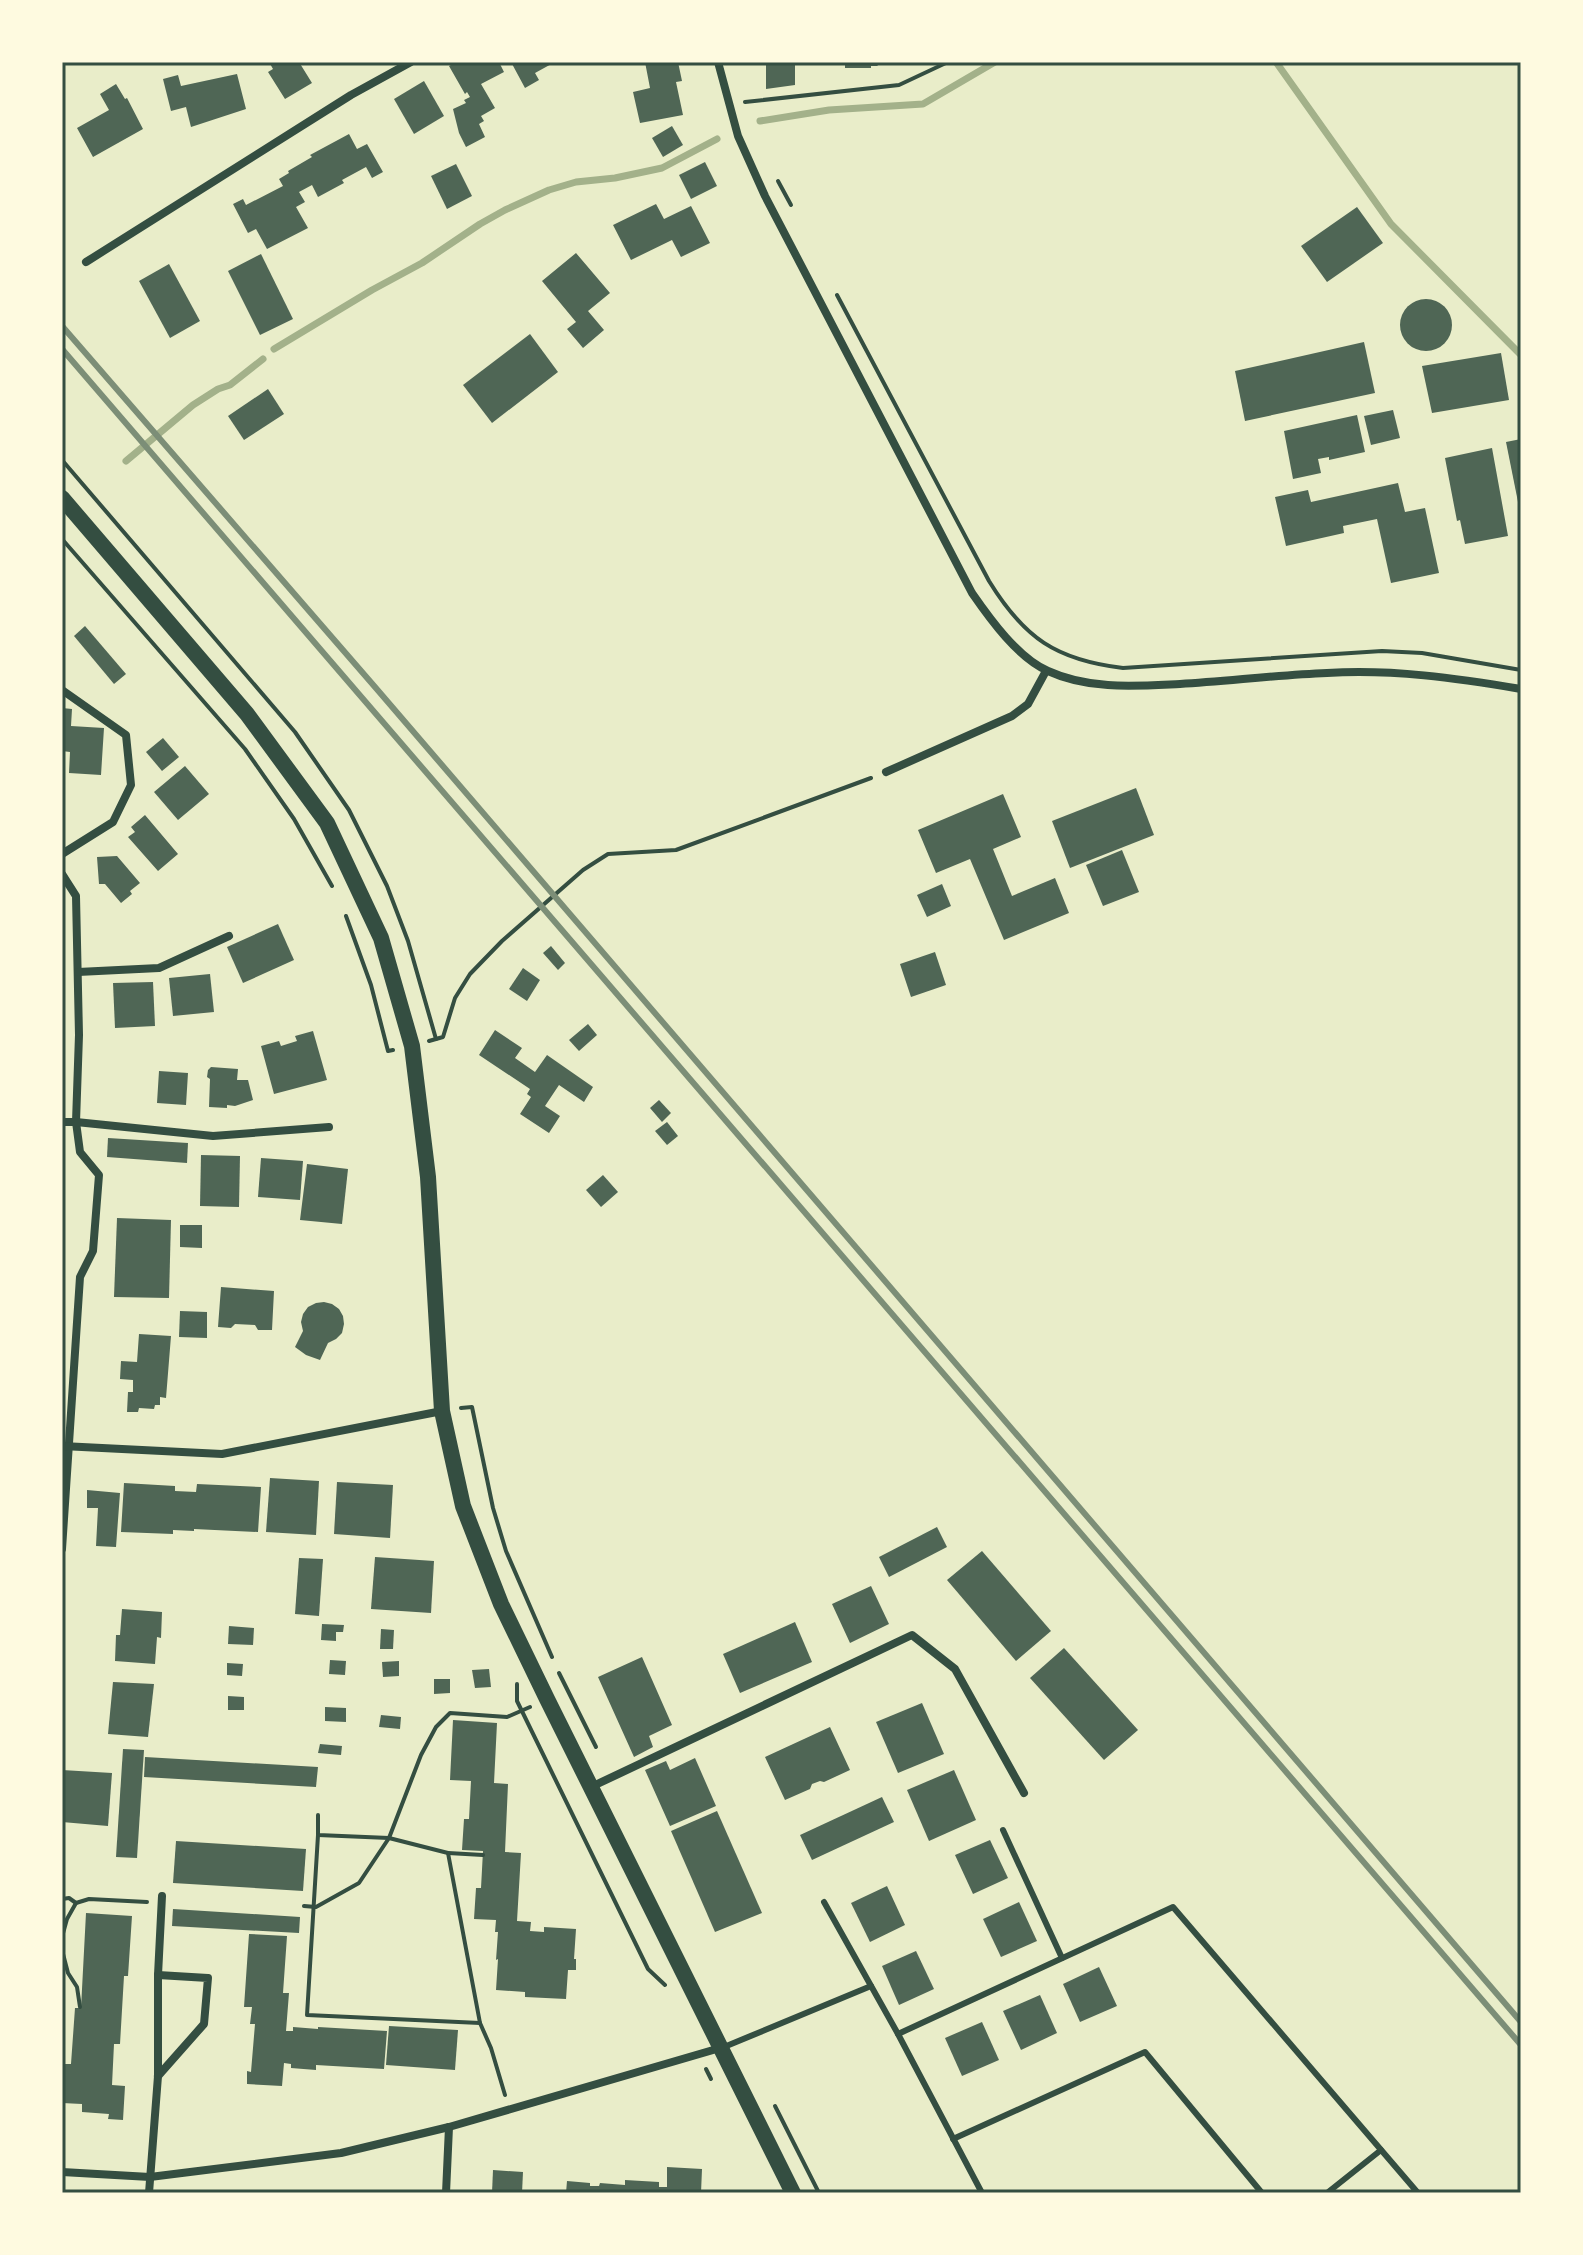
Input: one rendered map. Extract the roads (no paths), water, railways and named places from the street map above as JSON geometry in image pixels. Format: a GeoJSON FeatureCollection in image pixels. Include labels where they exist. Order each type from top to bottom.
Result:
{"type":"FeatureCollection","features":[{"type":"Feature","properties":{"kind":"main road"},"geometry":{"type":"LineString","coordinates":[[62,498],[247,714],[327,823],[381,938],[412,1046],[428,1177],[442,1411],[463,1506],[501,1604],[793,2193]]}},
{"type":"Feature","properties":{"kind":"street"},"geometry":{"type":"LineString","coordinates":[[86,262],[351,95],[411,62]]}},
{"type":"Feature","properties":{"kind":"street"},"geometry":{"type":"LineString","coordinates":[[718,62],[738,136],[765,196],[972,593],[994,625],[1046,671],[1110,686],[1365,671],[1452,677],[1521,689]]}},
{"type":"Feature","properties":{"kind":"street"},"geometry":{"type":"LineString","coordinates":[[886,772],[1012,716],[1028,704],[1046,671]]}},
{"type":"Feature","properties":{"kind":"street"},"geometry":{"type":"LineString","coordinates":[[62,690],[126,735],[131,785],[113,822],[62,854]]}},
{"type":"Feature","properties":{"kind":"street"},"geometry":{"type":"LineString","coordinates":[[62,874],[76,896],[79,1035],[76,1122],[80,1152],[99,1175],[93,1251],[80,1277],[66,1446],[62,1549]]}},
{"type":"Feature","properties":{"kind":"street"},"geometry":{"type":"LineString","coordinates":[[78,972],[159,968],[229,936]]}},
{"type":"Feature","properties":{"kind":"street"},"geometry":{"type":"LineString","coordinates":[[62,1122],[213,1136],[329,1127]]}},
{"type":"Feature","properties":{"kind":"street"},"geometry":{"type":"LineString","coordinates":[[66,1446],[222,1454],[442,1411]]}},
{"type":"Feature","properties":{"kind":"street"},"geometry":{"type":"LineString","coordinates":[[591,1787],[912,1635],[955,1669],[1024,1793]]}},
{"type":"Feature","properties":{"kind":"street"},"geometry":{"type":"LineString","coordinates":[[149,2193],[158,2076],[162,1899]]}},
{"type":"Feature","properties":{"kind":"street"},"geometry":{"type":"LineString","coordinates":[[158,1975],[208,1978],[204,2024],[158,2076]]}},
{"type":"Feature","properties":{"kind":"street"},"geometry":{"type":"LineString","coordinates":[[62,2172],[150,2177],[341,2153],[449,2127],[720,2048]]}},
{"type":"Feature","properties":{"kind":"street"},"geometry":{"type":"LineString","coordinates":[[446,2193],[449,2127]]}},
{"type":"Feature","properties":{"kind":"lane"},"geometry":{"type":"LineString","coordinates":[[1003,1830],[1062,1958]]}},
{"type":"Feature","properties":{"kind":"lane"},"geometry":{"type":"LineString","coordinates":[[824,1902],[982,2193]]}},
{"type":"Feature","properties":{"kind":"lane"},"geometry":{"type":"LineString","coordinates":[[898,2034],[1173,1907],[1418,2193]]}},
{"type":"Feature","properties":{"kind":"lane"},"geometry":{"type":"LineString","coordinates":[[720,2048],[871,1986]]}},
{"type":"Feature","properties":{"kind":"lane"},"geometry":{"type":"LineString","coordinates":[[953,2139],[1145,2052],[1262,2193]]}},
{"type":"Feature","properties":{"kind":"lane"},"geometry":{"type":"LineString","coordinates":[[1327,2193],[1381,2150]]}},
{"type":"Feature","properties":{"kind":"waterway"},"geometry":{"type":"LineString","coordinates":[[760,121],[829,110],[923,104],[995,62]]}},
{"type":"Feature","properties":{"kind":"waterway"},"geometry":{"type":"LineString","coordinates":[[1276,62],[1391,224],[1521,355]]}},
{"type":"Feature","properties":{"kind":"waterway"},"geometry":{"type":"LineString","coordinates":[[274,349],[422,263],[505,210],[549,190],[576,182],[662,168],[717,139]]}},
{"type":"Feature","properties":{"kind":"waterway"},"geometry":{"type":"LineString","coordinates":[[126,461],[193,405],[230,385],[263,359]]}},
{"type":"Feature","properties":{"kind":"railway"},"geometry":{"type":"LineString","coordinates":[[62,326],[1521,2022]]}},
{"type":"Feature","properties":{"kind":"railway"},"geometry":{"type":"LineString","coordinates":[[62,349],[1521,2045]]}}]}
